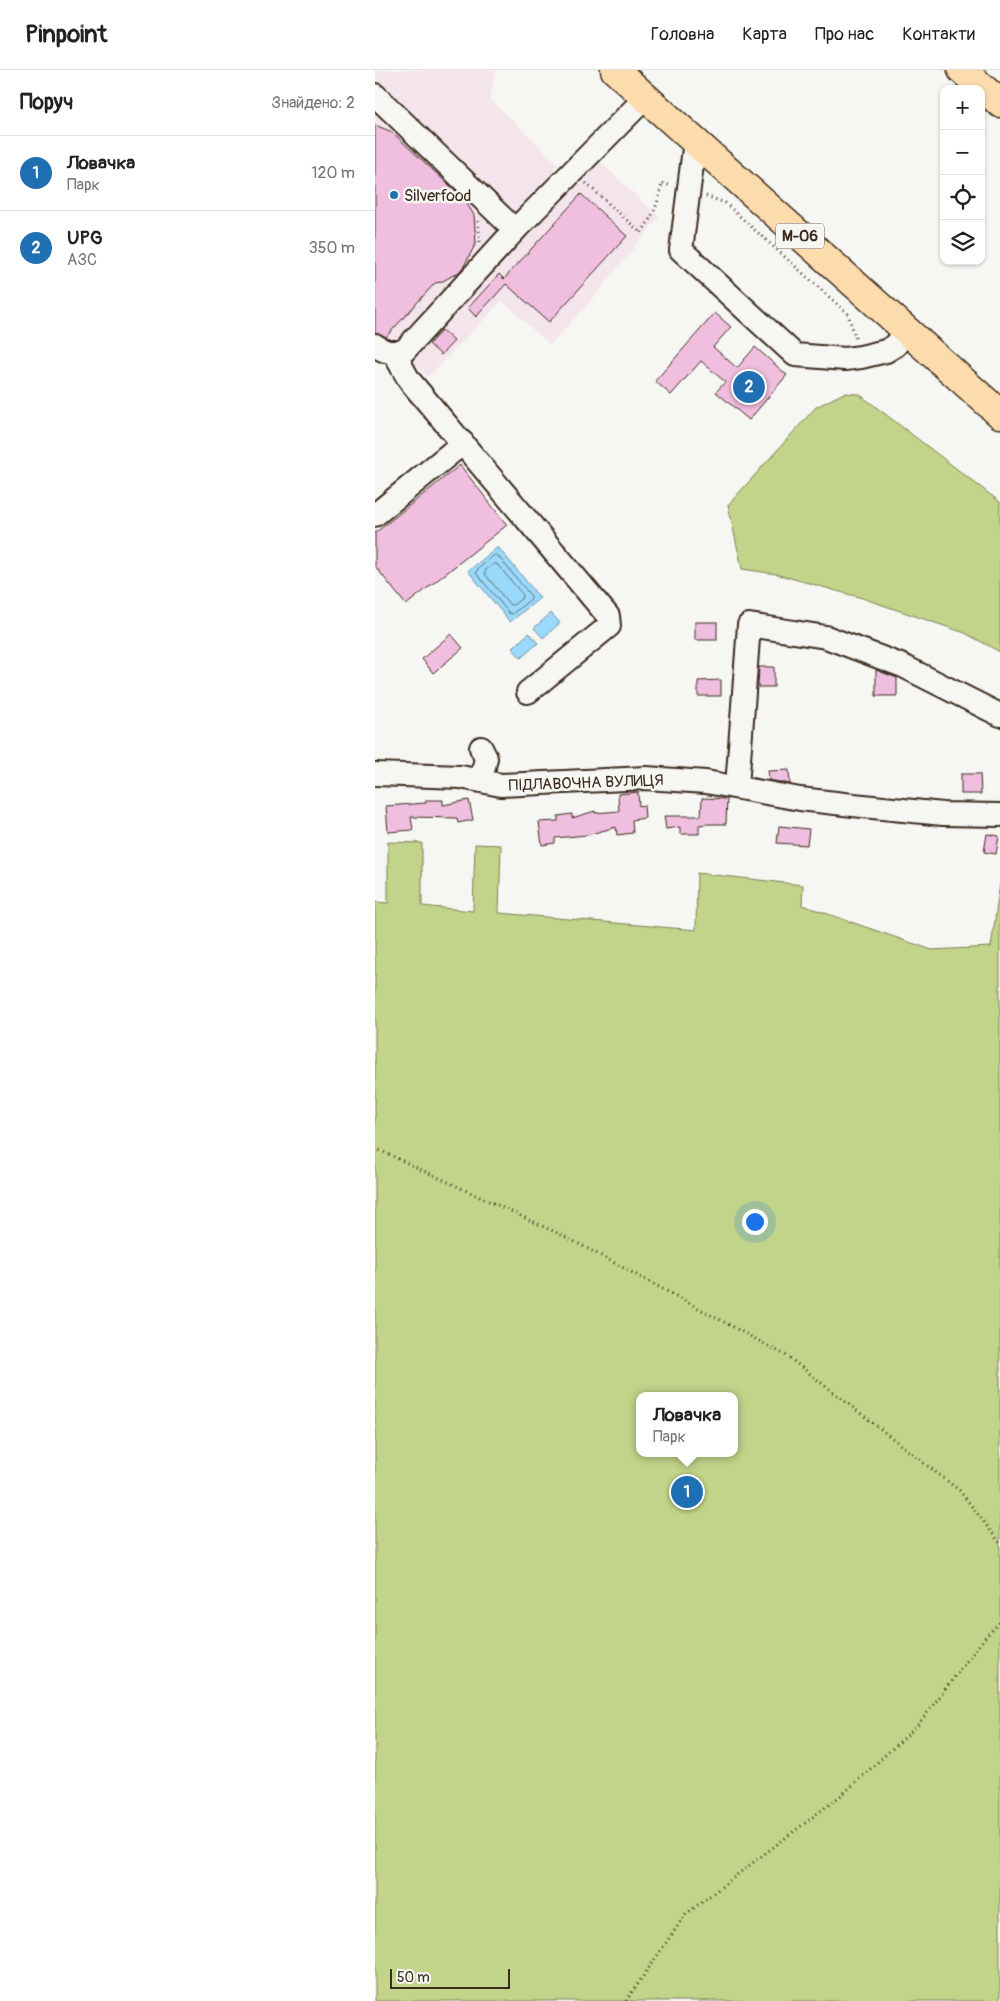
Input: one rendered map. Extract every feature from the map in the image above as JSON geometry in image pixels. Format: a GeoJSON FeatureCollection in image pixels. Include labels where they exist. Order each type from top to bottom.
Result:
{"type":"FeatureCollection","features":[{"type":"Feature","properties":{"kind":"main road","name":"М-06"},"geometry":{"type":"LineString","coordinates":[[615,70],[1000,414]]}},
{"type":"Feature","properties":{"kind":"main road"},"geometry":{"type":"LineString","coordinates":[[962,70],[1000,103]]}},
{"type":"Feature","properties":{"kind":"street"},"geometry":{"type":"LineString","coordinates":[[375,95],[510,236]]}},
{"type":"Feature","properties":{"kind":"street"},"geometry":{"type":"LineString","coordinates":[[385,349],[404,351],[510,236],[646,97]]}},
{"type":"Feature","properties":{"kind":"street"},"geometry":{"type":"LineString","coordinates":[[695,141],[681,250],[795,355],[845,359],[861,357],[886,351],[896,345],[906,330]]}},
{"type":"Feature","properties":{"kind":"street"},"geometry":{"type":"LineString","coordinates":[[385,349],[409,380],[609,616],[609,626],[528,692]]}},
{"type":"Feature","properties":{"kind":"street"},"geometry":{"type":"LineString","coordinates":[[375,515],[463,443]]}},
{"type":"Feature","properties":{"kind":"street"},"geometry":{"type":"LineString","coordinates":[[737,787],[749,625],[826,637],[903,666],[1000,715]]}},
{"type":"Feature","properties":{"kind":"street"},"geometry":{"type":"LineString","coordinates":[[481,748],[485,758],[481,780]]}},
{"type":"Feature","properties":{"kind":"street","name":"ПІДЛАВОЧНА ВУЛИЦЯ"},"geometry":{"type":"LineString","coordinates":[[375,774],[461,777],[501,785],[646,778],[706,782],[800,799],[835,803],[943,814],[1000,815]]}},
{"type":"Feature","properties":{"kind":"path"},"geometry":{"type":"LineString","coordinates":[[584,181],[641,233],[655,210],[662,183],[725,203],[848,314],[861,357]]}},
{"type":"Feature","properties":{"kind":"path"},"geometry":{"type":"LineString","coordinates":[[480,245],[478,215],[510,236]]}},
{"type":"Feature","properties":{"kind":"path"},"geometry":{"type":"LineString","coordinates":[[375,1148],[568,1238],[787,1356],[961,1491],[1000,1543]]}},
{"type":"Feature","properties":{"kind":"path"},"geometry":{"type":"LineString","coordinates":[[626,2001],[686,1914],[844,1793],[917,1726],[975,1649],[1000,1622]]}},
{"type":"Feature","properties":{"kind":"shaded area"},"geometry":{"type":"Polygon","coordinates":[[[375,70],[496,70],[490,99],[558,164],[554,169],[575,187],[599,161],[659,217],[589,303],[550,345],[502,301],[428,377],[400,352],[375,345],[375,70]]]}},
{"type":"Feature","properties":{"kind":"green space"},"geometry":{"type":"Polygon","coordinates":[[[844,393],[859,394],[1000,502],[1000,652],[965,633],[862,598],[776,574],[742,569],[728,505],[816,407],[844,393]]]}},
{"type":"Feature","properties":{"kind":"green space"},"geometry":{"type":"Polygon","coordinates":[[[388,842],[422,843],[422,906],[473,911],[475,844],[501,845],[499,913],[696,930],[697,873],[803,885],[802,905],[932,950],[991,947],[1000,884],[1000,2001],[375,2001],[375,902],[388,903],[388,842]]]}},
{"type":"Feature","properties":{"kind":"water"},"geometry":{"type":"Polygon","coordinates":[[[498,547],[540,598],[510,622],[468,571],[498,547]]]}},
{"type":"Feature","properties":{"kind":"water"},"geometry":{"type":"Polygon","coordinates":[[[551,613],[560,623],[543,638],[534,628],[551,613]]]}},
{"type":"Feature","properties":{"kind":"water"},"geometry":{"type":"Polygon","coordinates":[[[529,633],[538,643],[521,658],[512,648],[529,633]]]}},
{"type":"Feature","properties":{"kind":"building"},"geometry":{"type":"Polygon","coordinates":[[[375,125],[392,132],[464,199],[474,215],[476,243],[459,272],[441,282],[435,283],[386,337],[375,332],[375,125]]]}},
{"type":"Feature","properties":{"kind":"building"},"geometry":{"type":"Polygon","coordinates":[[[581,194],[627,236],[549,322],[506,284],[476,317],[468,308],[499,274],[504,279],[581,194]]]}},
{"type":"Feature","properties":{"kind":"building"},"geometry":{"type":"Polygon","coordinates":[[[715,313],[731,327],[713,347],[737,368],[755,347],[787,375],[749,420],[716,392],[725,382],[701,361],[671,395],[655,381],[715,313]]]}},
{"type":"Feature","properties":{"kind":"building"},"geometry":{"type":"Polygon","coordinates":[[[442,330],[454,341],[441,355],[429,344],[442,330]]]}},
{"type":"Feature","properties":{"kind":"building"},"geometry":{"type":"Polygon","coordinates":[[[460,465],[507,525],[406,605],[375,566],[375,533],[460,465]]]}},
{"type":"Feature","properties":{"kind":"building"},"geometry":{"type":"Polygon","coordinates":[[[695,622],[717,622],[717,640],[695,640],[695,622]]]}},
{"type":"Feature","properties":{"kind":"building"},"geometry":{"type":"Polygon","coordinates":[[[451,634],[463,648],[433,673],[422,659],[451,634]]]}},
{"type":"Feature","properties":{"kind":"building"},"geometry":{"type":"Polygon","coordinates":[[[759,667],[774,667],[774,687],[758,687],[759,667]]]}},
{"type":"Feature","properties":{"kind":"building"},"geometry":{"type":"Polygon","coordinates":[[[876,670],[897,678],[897,696],[876,696],[876,670]]]}},
{"type":"Feature","properties":{"kind":"building"},"geometry":{"type":"Polygon","coordinates":[[[721,680],[721,696],[698,696],[698,681],[721,680]]]}},
{"type":"Feature","properties":{"kind":"building"},"geometry":{"type":"Polygon","coordinates":[[[789,770],[790,784],[769,780],[768,771],[789,770]]]}},
{"type":"Feature","properties":{"kind":"building"},"geometry":{"type":"Polygon","coordinates":[[[961,774],[980,774],[981,794],[961,794],[961,774]]]}},
{"type":"Feature","properties":{"kind":"building"},"geometry":{"type":"Polygon","coordinates":[[[638,792],[639,806],[644,805],[645,818],[632,820],[633,833],[617,835],[616,827],[587,835],[555,838],[555,843],[542,845],[539,822],[558,821],[558,816],[572,814],[572,818],[595,811],[595,813],[619,811],[618,794],[638,792]]]}},
{"type":"Feature","properties":{"kind":"building"},"geometry":{"type":"Polygon","coordinates":[[[702,798],[727,799],[726,824],[699,825],[699,834],[680,834],[680,827],[666,829],[664,816],[701,816],[702,798]]]}},
{"type":"Feature","properties":{"kind":"building"},"geometry":{"type":"Polygon","coordinates":[[[426,800],[443,800],[443,805],[469,800],[473,820],[458,823],[457,818],[411,817],[413,830],[388,832],[386,806],[426,803],[426,800]]]}},
{"type":"Feature","properties":{"kind":"building"},"geometry":{"type":"Polygon","coordinates":[[[779,826],[809,829],[807,845],[777,843],[779,826]]]}},
{"type":"Feature","properties":{"kind":"building"},"geometry":{"type":"Polygon","coordinates":[[[987,834],[999,836],[996,854],[984,852],[987,834]]]}},
{"type":"Feature","properties":{"kind":"place","name":"Silverfood"},"geometry":{"type":"Point","coordinates":[394,195]}},
{"type":"Feature","properties":{"kind":"place","name":"UPG"},"geometry":{"type":"Point","coordinates":[749,387]}},
{"type":"Feature","properties":{"kind":"place","name":"Ловачка"},"geometry":{"type":"Point","coordinates":[687,1492]}}]}
